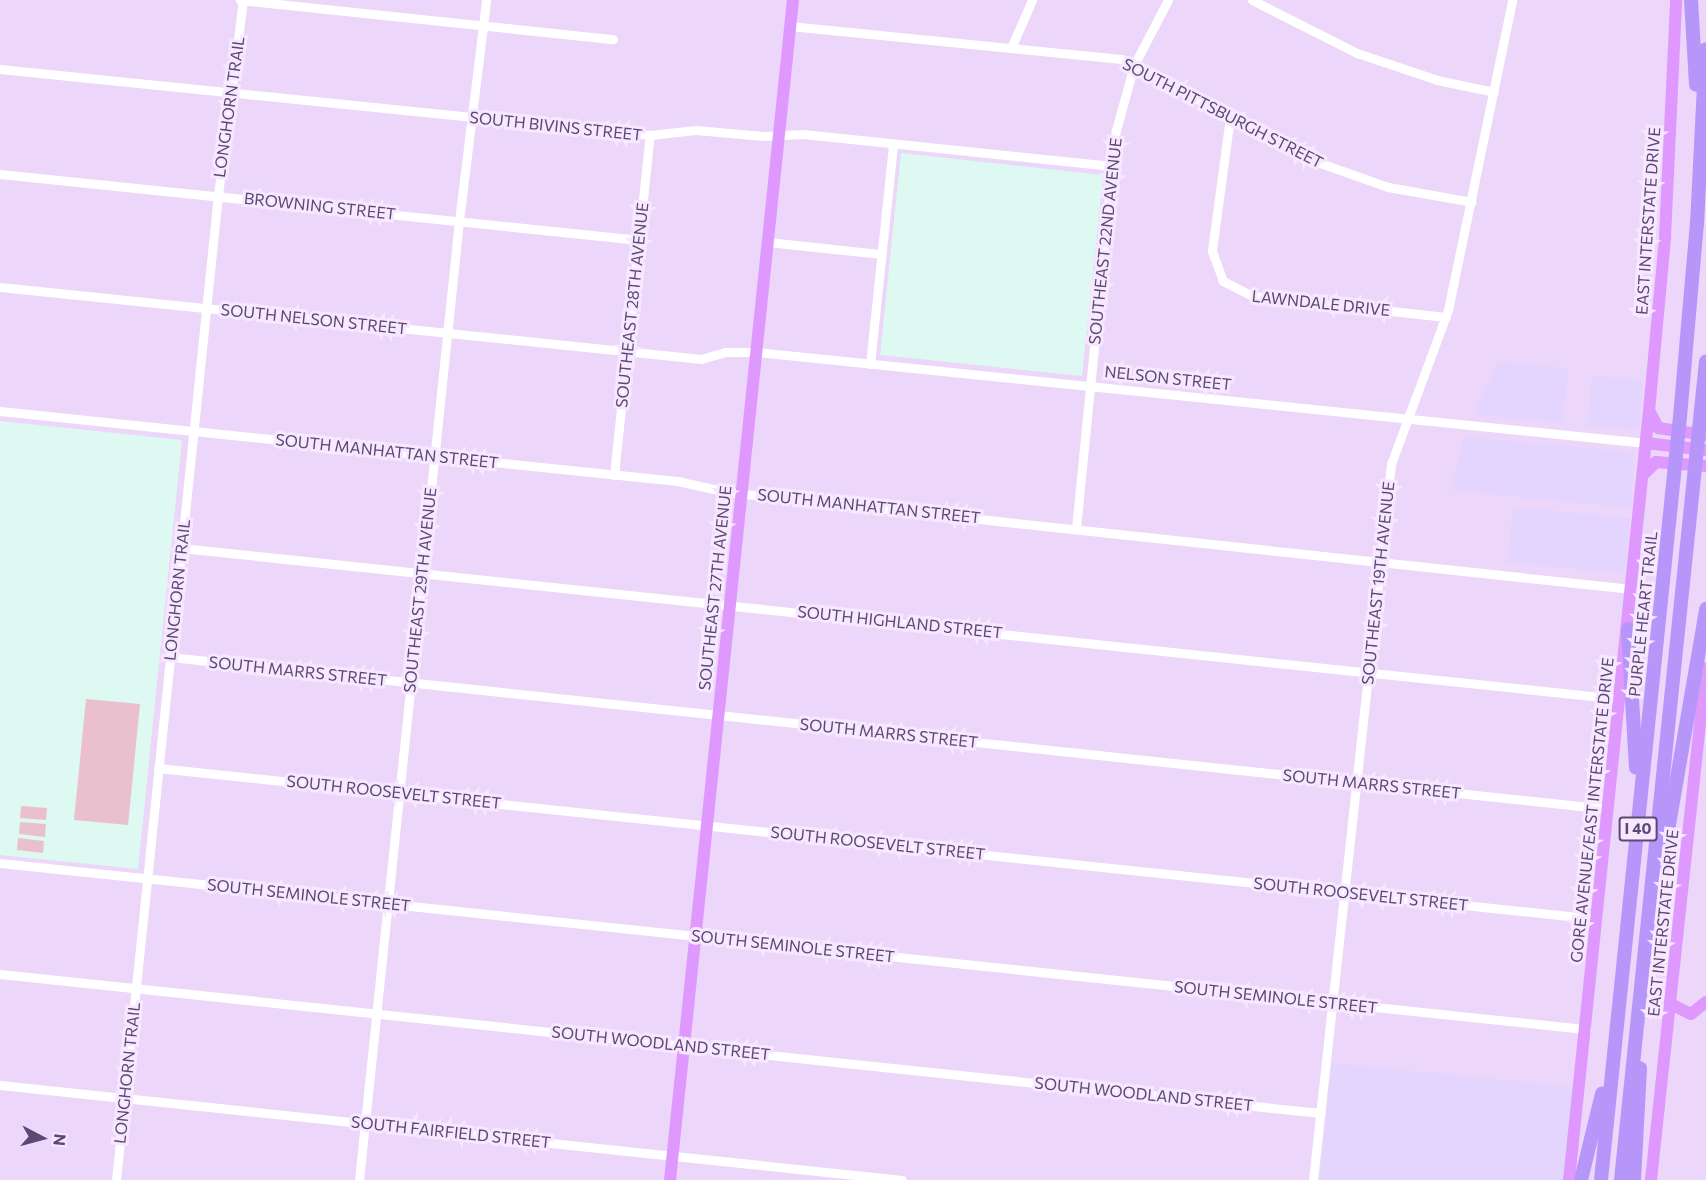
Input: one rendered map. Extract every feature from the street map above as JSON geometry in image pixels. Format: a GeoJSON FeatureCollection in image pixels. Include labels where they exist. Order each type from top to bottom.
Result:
{"type":"FeatureCollection","features":[{"type":"Feature","properties":{"kind":"highway"},"geometry":{"type":"LineString","coordinates":[[1691,0],[1696,127],[1693,201],[1697,224]]}},
{"type":"Feature","properties":{"kind":"highway","name":"PURPLE HEART TRAIL"},"geometry":{"type":"LineString","coordinates":[[1601,1180],[1680,417],[1697,224],[1706,50]]}},
{"type":"Feature","properties":{"kind":"highway","name":"I 40"},"geometry":{"type":"LineString","coordinates":[[1621,1180],[1706,361]]}},
{"type":"Feature","properties":{"kind":"highway"},"geometry":{"type":"LineString","coordinates":[[1651,904],[1664,859],[1706,609]]}},
{"type":"Feature","properties":{"kind":"highway"},"geometry":{"type":"LineString","coordinates":[[1628,629],[1639,819]]}},
{"type":"Feature","properties":{"kind":"highway"},"geometry":{"type":"LineString","coordinates":[[1634,1180],[1640,1083],[1637,1019]]}},
{"type":"Feature","properties":{"kind":"highway"},"geometry":{"type":"LineString","coordinates":[[1581,1180],[1616,1040]]}},
{"type":"Feature","properties":{"kind":"main road","name":"SOUTHEAST 27TH AVENUE"},"geometry":{"type":"LineString","coordinates":[[670,1180],[793,0]]}},
{"type":"Feature","properties":{"kind":"main road","name":"EAST INTERSTATE DRIVE"},"geometry":{"type":"LineString","coordinates":[[1646,443],[1665,225],[1676,0]]}},
{"type":"Feature","properties":{"kind":"main road"},"geometry":{"type":"LineString","coordinates":[[1649,411],[1658,428],[1706,435]]}},
{"type":"Feature","properties":{"kind":"main road","name":"NELSON STREET"},"geometry":{"type":"LineString","coordinates":[[1646,443],[1706,450]]}},
{"type":"Feature","properties":{"kind":"main road","name":"GORE AVENUE/EAST INTERSTATE DRIVE"},"geometry":{"type":"LineString","coordinates":[[1569,1180],[1646,443]]}},
{"type":"Feature","properties":{"kind":"main road"},"geometry":{"type":"LineString","coordinates":[[1643,478],[1647,468],[1656,462],[1706,466]]}},
{"type":"Feature","properties":{"kind":"main road","name":"EAST INTERSTATE DRIVE"},"geometry":{"type":"LineString","coordinates":[[1651,1180],[1706,668]]}},
{"type":"Feature","properties":{"kind":"main road"},"geometry":{"type":"LineString","coordinates":[[1671,1004],[1691,1014],[1706,1002]]}},
{"type":"Feature","properties":{"kind":"street"},"geometry":{"type":"LineString","coordinates":[[239,0],[483,23],[613,39]]}},
{"type":"Feature","properties":{"kind":"street","name":"LONGHORN TRAIL"},"geometry":{"type":"LineString","coordinates":[[116,1180],[218,195],[243,0]]}},
{"type":"Feature","properties":{"kind":"street","name":"SOUTHEAST 29TH AVENUE"},"geometry":{"type":"LineString","coordinates":[[359,1180],[470,117],[486,0]]}},
{"type":"Feature","properties":{"kind":"street"},"geometry":{"type":"LineString","coordinates":[[1011,48],[1032,0]]}},
{"type":"Feature","properties":{"kind":"street","name":"SOUTHEAST 22ND AVENUE"},"geometry":{"type":"LineString","coordinates":[[1076,528],[1116,130],[1134,65],[1168,0]]}},
{"type":"Feature","properties":{"kind":"street"},"geometry":{"type":"LineString","coordinates":[[1252,0],[1357,53],[1437,80],[1494,92]]}},
{"type":"Feature","properties":{"kind":"street","name":"SOUTHEAST 19TH AVENUE"},"geometry":{"type":"LineString","coordinates":[[1313,1180],[1391,464],[1405,420],[1446,317],[1472,202],[1512,0]]}},
{"type":"Feature","properties":{"kind":"street","name":"SOUTH PITTSBURGH STREET"},"geometry":{"type":"LineString","coordinates":[[790,26],[1121,59],[1230,117],[1354,176],[1424,196],[1472,202]]}},
{"type":"Feature","properties":{"kind":"street","name":"SOUTH BIVINS STREET"},"geometry":{"type":"LineString","coordinates":[[0,69],[650,135],[696,130],[779,135],[1112,166]]}},
{"type":"Feature","properties":{"kind":"street","name":"LAWNDALE DRIVE"},"geometry":{"type":"LineString","coordinates":[[1230,117],[1212,251],[1223,281],[1252,296],[1446,317]]}},
{"type":"Feature","properties":{"kind":"street","name":"SOUTHEAST 28TH AVENUE"},"geometry":{"type":"LineString","coordinates":[[614,475],[650,135]]}},
{"type":"Feature","properties":{"kind":"street"},"geometry":{"type":"LineString","coordinates":[[870,364],[893,144]]}},
{"type":"Feature","properties":{"kind":"street","name":"BROWNING STREET"},"geometry":{"type":"LineString","coordinates":[[0,174],[640,240]]}},
{"type":"Feature","properties":{"kind":"street"},"geometry":{"type":"LineString","coordinates":[[768,242],[881,254]]}},
{"type":"Feature","properties":{"kind":"street","name":"SOUTH NELSON STREET"},"geometry":{"type":"LineString","coordinates":[[0,287],[628,351]]}},
{"type":"Feature","properties":{"kind":"street","name":"NELSON STREET"},"geometry":{"type":"LineString","coordinates":[[628,351],[701,359],[725,352],[756,352],[1646,443]]}},
{"type":"Feature","properties":{"kind":"street","name":"SOUTH MANHATTAN STREET"},"geometry":{"type":"LineString","coordinates":[[0,411],[614,475],[741,493],[1632,589]]}},
{"type":"Feature","properties":{"kind":"street","name":"SOUTH HIGHLAND STREET"},"geometry":{"type":"LineString","coordinates":[[181,548],[1619,699]]}},
{"type":"Feature","properties":{"kind":"street","name":"SOUTH MARRS STREET"},"geometry":{"type":"LineString","coordinates":[[170,657],[1608,809]]}},
{"type":"Feature","properties":{"kind":"street","name":"SOUTH ROOSEVELT STREET"},"geometry":{"type":"LineString","coordinates":[[158,768],[1597,919]]}},
{"type":"Feature","properties":{"kind":"street","name":"SOUTH SEMINOLE STREET"},"geometry":{"type":"LineString","coordinates":[[0,863],[1586,1029]]}},
{"type":"Feature","properties":{"kind":"street","name":"SOUTH WOODLAND STREET"},"geometry":{"type":"LineString","coordinates":[[0,974],[1321,1113]]}},
{"type":"Feature","properties":{"kind":"street","name":"SOUTH FAIRFIELD STREET"},"geometry":{"type":"LineString","coordinates":[[0,1085],[902,1180]]}},
{"type":"Feature","properties":{"kind":"shaded area"},"geometry":{"type":"Polygon","coordinates":[[[0,0],[1706,0],[1706,1180],[0,1180],[0,0]]]}},
{"type":"Feature","properties":{"kind":"shaded area"},"geometry":{"type":"Polygon","coordinates":[[[901,153],[1103,175],[1082,376],[880,355],[901,153]]]}},
{"type":"Feature","properties":{"kind":"shaded area"},"geometry":{"type":"Polygon","coordinates":[[[1498,362],[1569,368],[1563,423],[1473,414],[1498,362]]]}},
{"type":"Feature","properties":{"kind":"shaded area"},"geometry":{"type":"Polygon","coordinates":[[[1592,376],[1644,380],[1638,430],[1587,427],[1592,376]]]}},
{"type":"Feature","properties":{"kind":"shaded area"},"geometry":{"type":"Polygon","coordinates":[[[0,421],[182,440],[138,869],[0,855],[0,421]]]}},
{"type":"Feature","properties":{"kind":"shaded area"},"geometry":{"type":"Polygon","coordinates":[[[1463,437],[1634,452],[1631,508],[1452,490],[1463,437]]]}},
{"type":"Feature","properties":{"kind":"shaded area"},"geometry":{"type":"Polygon","coordinates":[[[1513,507],[1630,518],[1625,574],[1507,562],[1513,507]]]}},
{"type":"Feature","properties":{"kind":"shaded area"},"geometry":{"type":"Polygon","coordinates":[[[86,699],[140,704],[128,825],[74,820],[86,699]]]}},
{"type":"Feature","properties":{"kind":"shaded area"},"geometry":{"type":"Polygon","coordinates":[[[21,806],[47,808],[46,820],[20,818],[21,806]]]}},
{"type":"Feature","properties":{"kind":"shaded area"},"geometry":{"type":"Polygon","coordinates":[[[20,822],[46,824],[45,837],[19,834],[20,822]]]}},
{"type":"Feature","properties":{"kind":"shaded area"},"geometry":{"type":"Polygon","coordinates":[[[18,838],[44,841],[43,853],[17,850],[18,838]]]}},
{"type":"Feature","properties":{"kind":"shaded area"},"geometry":{"type":"Polygon","coordinates":[[[1332,1063],[1573,1087],[1564,1180],[1320,1180],[1332,1063]]]}}]}
